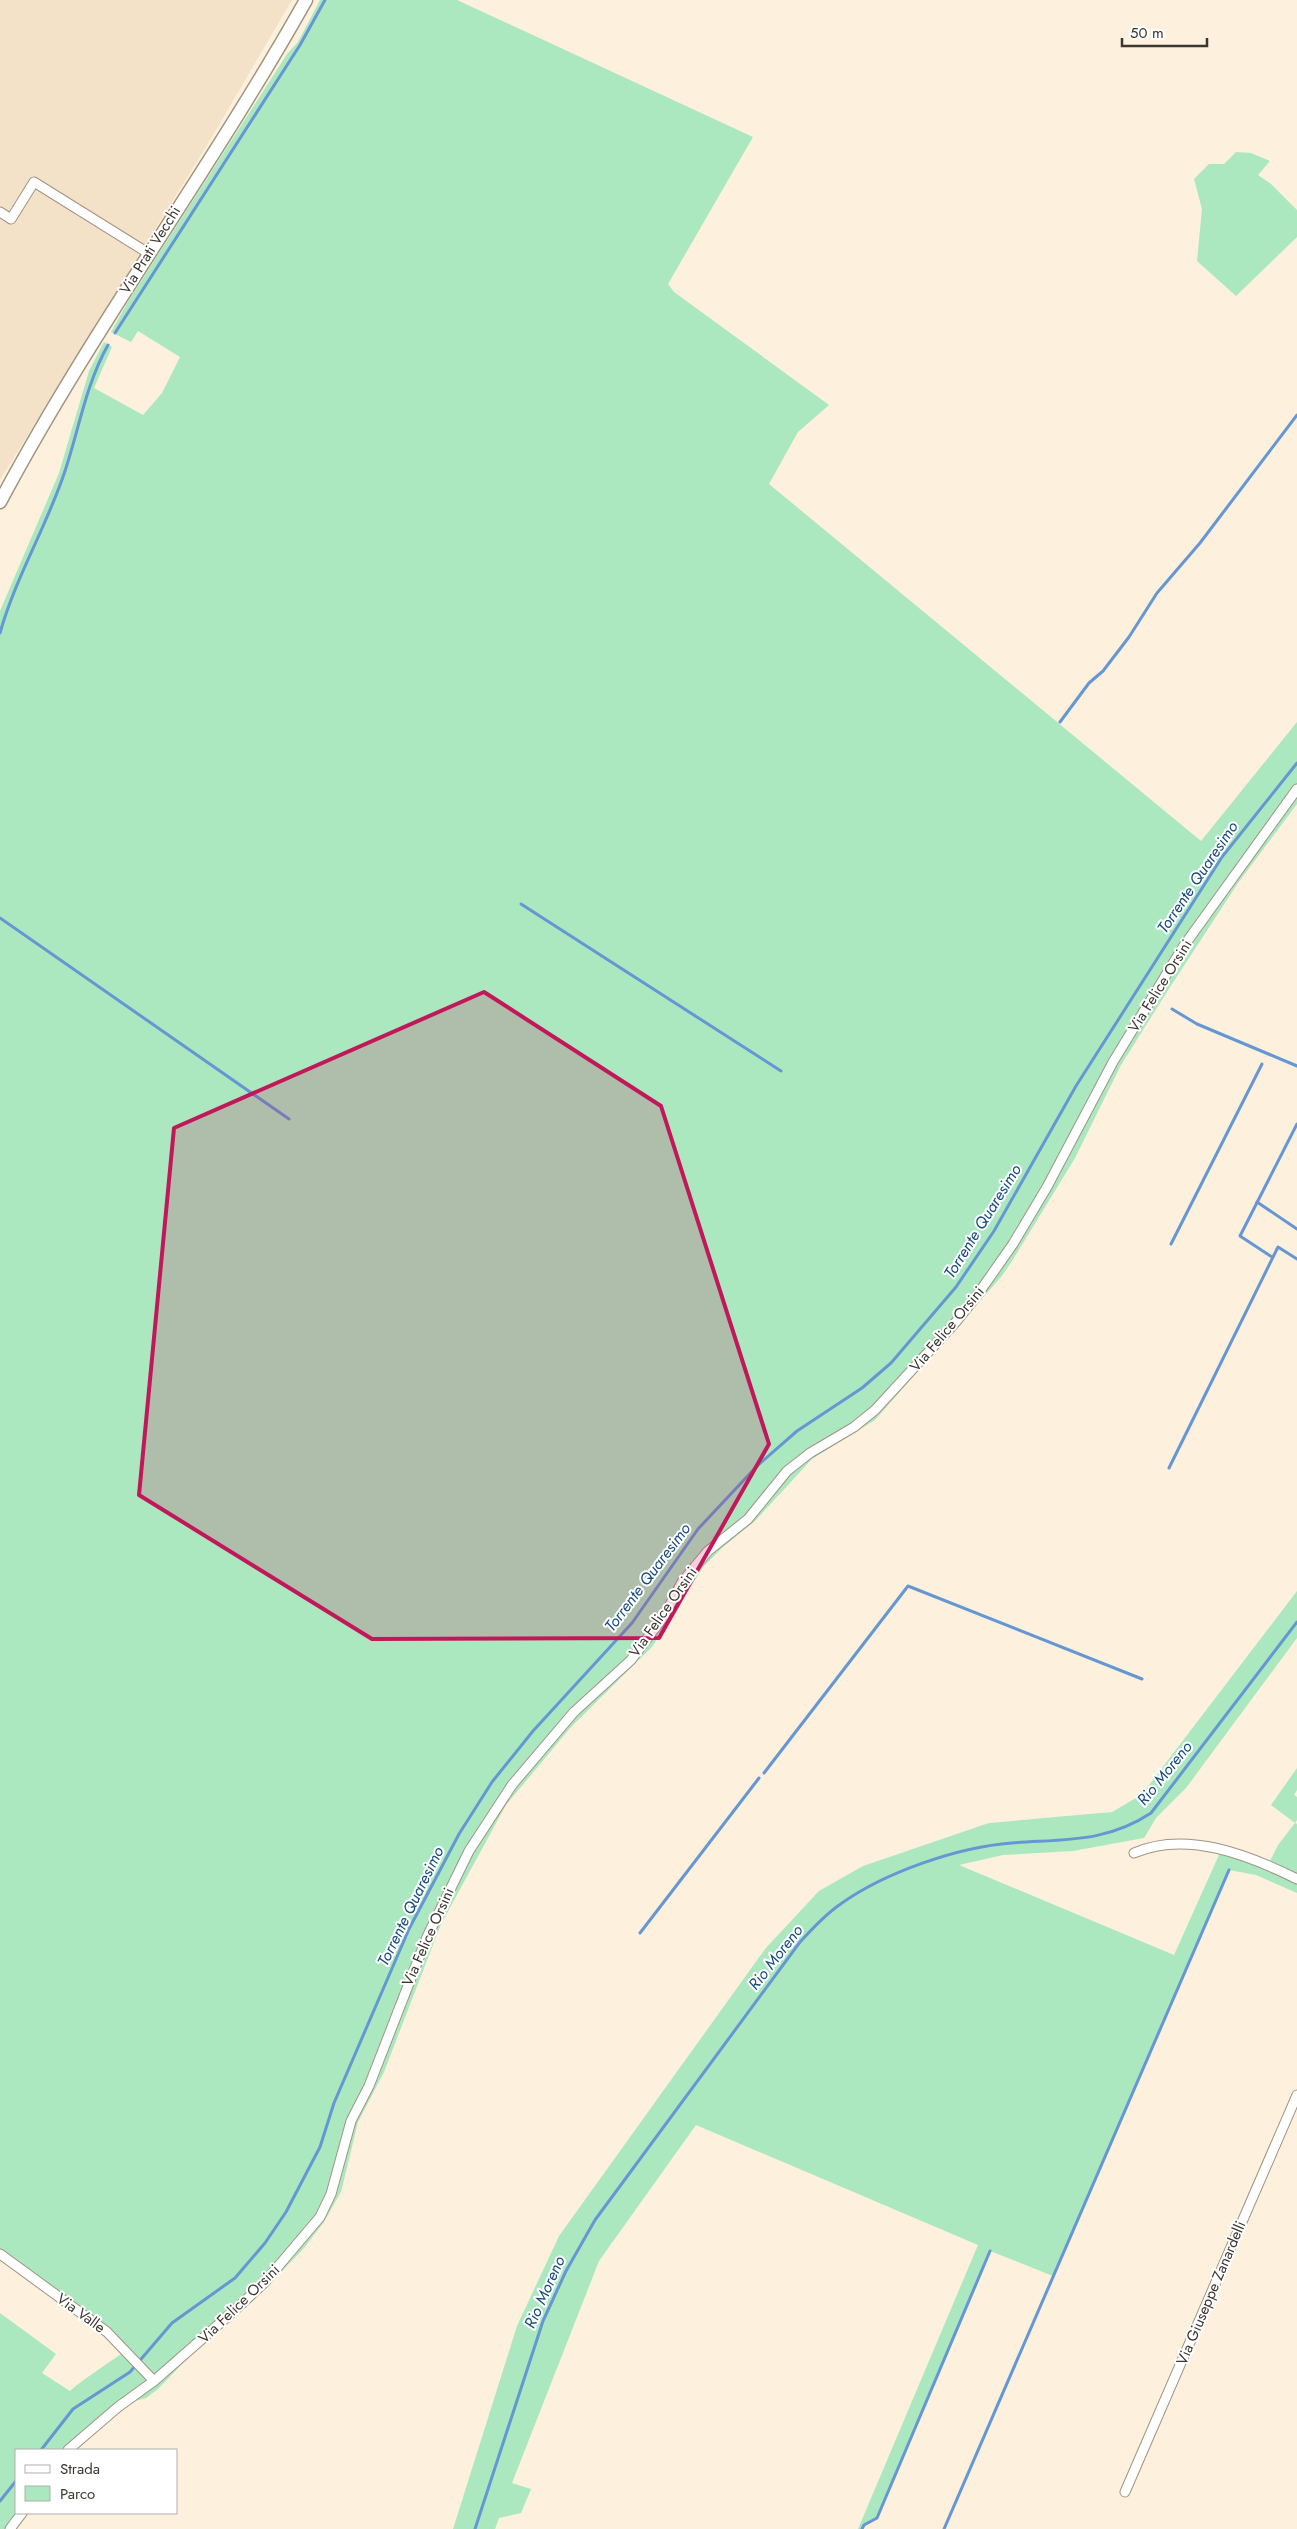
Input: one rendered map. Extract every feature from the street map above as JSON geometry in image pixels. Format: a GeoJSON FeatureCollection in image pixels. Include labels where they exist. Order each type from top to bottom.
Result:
{"type":"FeatureCollection","features":[{"type":"Feature","properties":{"kind":"main road","name":"Via Prati Vecchi"},"geometry":{"type":"LineString","coordinates":[[0,502],[5,485],[148,253],[273,58],[306,0]]}},
{"type":"Feature","properties":{"kind":"street"},"geometry":{"type":"LineString","coordinates":[[0,212],[11,219],[34,182],[148,253]]}},
{"type":"Feature","properties":{"kind":"street","name":"Via Felice Orsini"},"geometry":{"type":"LineString","coordinates":[[69,2449],[118,2407],[154,2381],[264,2283],[320,2217],[331,2194],[350,2121],[369,2086],[427,1937],[469,1851],[512,1785],[574,1712],[631,1660],[664,1616],[682,1582],[708,1550],[748,1519],[795,1465],[810,1453],[854,1427],[875,1410],[901,1384],[972,1302],[1013,1244],[1047,1186],[1113,1062],[1183,947],[1297,789]]}},
{"type":"Feature","properties":{"kind":"street"},"geometry":{"type":"LineString","coordinates":[[1134,1853],[1162,1844],[1207,1847],[1269,1865],[1297,1879]]}},
{"type":"Feature","properties":{"kind":"street","name":"Via Giuseppe Zanardelli"},"geometry":{"type":"LineString","coordinates":[[1125,2492],[1297,2095]]}},
{"type":"Feature","properties":{"kind":"street","name":"Via Valle"},"geometry":{"type":"LineString","coordinates":[[0,2254],[108,2332],[154,2381]]}},
{"type":"Feature","properties":{"kind":"street"},"geometry":{"type":"LineString","coordinates":[[10,2529],[21,2514]]}},
{"type":"Feature","properties":{"kind":"highlighted area"},"geometry":{"type":"Polygon","coordinates":[[[484,992],[661,1106],[769,1444],[659,1638],[372,1639],[139,1495],[174,1128],[484,992]]]}},
{"type":"Feature","properties":{"kind":"shaded area"},"geometry":{"type":"Polygon","coordinates":[[[0,0],[292,0],[206,147],[0,480],[0,0]]]}},
{"type":"Feature","properties":{"kind":"green space"},"geometry":{"type":"Polygon","coordinates":[[[320,0],[457,0],[753,137],[668,284],[674,292],[829,405],[798,432],[769,484],[1201,841],[1297,722],[1297,804],[1238,883],[1121,1065],[1075,1158],[1001,1277],[875,1420],[812,1459],[754,1522],[722,1548],[704,1566],[652,1647],[571,1727],[506,1805],[441,1924],[384,2072],[358,2122],[341,2192],[324,2222],[304,2248],[268,2286],[146,2398],[132,2402],[75,2449],[15,2449],[15,2514],[28,2514],[17,2529],[0,2529],[0,2313],[56,2354],[42,2373],[70,2391],[126,2350],[0,2254],[0,611],[59,473],[89,371],[104,342],[112,347],[94,388],[143,415],[162,393],[180,357],[138,331],[131,342],[111,332],[129,300],[287,54],[298,42],[320,0]]]}},
{"type":"Feature","properties":{"kind":"green space"},"geometry":{"type":"Polygon","coordinates":[[[1236,152],[1251,153],[1270,161],[1258,175],[1271,184],[1297,210],[1297,237],[1236,296],[1197,261],[1202,209],[1194,179],[1209,164],[1224,164],[1236,152]]]}},
{"type":"Feature","properties":{"kind":"green space"},"geometry":{"type":"Polygon","coordinates":[[[1297,1591],[1297,1638],[1186,1788],[1156,1818],[1144,1838],[1073,1851],[1003,1855],[959,1865],[1174,1955],[1223,1846],[1270,1861],[1278,1845],[1295,1823],[1297,1824],[1297,1893],[1256,1875],[1229,1870],[1053,2276],[990,2251],[877,2518],[864,2525],[862,2529],[858,2529],[978,2245],[696,2125],[599,2261],[512,2483],[531,2489],[521,2513],[499,2518],[495,2529],[453,2529],[517,2326],[559,2236],[765,1949],[819,1891],[863,1866],[989,1823],[1112,1812],[1136,1798],[1146,1789],[1297,1591]]]}},
{"type":"Feature","properties":{"kind":"green space"},"geometry":{"type":"Polygon","coordinates":[[[1297,1768],[1297,1790],[1294,1795],[1297,1797],[1297,1820],[1295,1823],[1271,1805],[1297,1768]]]}},
{"type":"Feature","properties":{"kind":"waterway"},"geometry":{"type":"LineString","coordinates":[[115,333],[300,45],[325,0]]}},
{"type":"Feature","properties":{"kind":"waterway"},"geometry":{"type":"LineString","coordinates":[[0,633],[14,591],[58,491],[88,391],[108,345]]}},
{"type":"Feature","properties":{"kind":"waterway"},"geometry":{"type":"LineString","coordinates":[[1060,722],[1089,683],[1103,671],[1129,637],[1157,593],[1200,543],[1297,415]]}},
{"type":"Feature","properties":{"kind":"waterway","name":"Torrente Quaresimo"},"geometry":{"type":"LineString","coordinates":[[42,2449],[73,2409],[130,2372],[172,2323],[235,2278],[265,2243],[286,2212],[320,2147],[334,2103],[409,1929],[459,1834],[492,1782],[533,1731],[632,1623],[698,1529],[757,1466],[797,1431],[862,1388],[891,1363],[956,1287],[994,1231],[1076,1086],[1222,857],[1297,763]]}},
{"type":"Feature","properties":{"kind":"waterway"},"geometry":{"type":"LineString","coordinates":[[521,904],[781,1071]]}},
{"type":"Feature","properties":{"kind":"waterway"},"geometry":{"type":"LineString","coordinates":[[0,918],[289,1119]]}},
{"type":"Feature","properties":{"kind":"waterway"},"geometry":{"type":"LineString","coordinates":[[1172,1009],[1197,1024],[1297,1066]]}},
{"type":"Feature","properties":{"kind":"waterway"},"geometry":{"type":"LineString","coordinates":[[1171,1244],[1262,1064]]}},
{"type":"Feature","properties":{"kind":"waterway"},"geometry":{"type":"LineString","coordinates":[[1272,1257],[1240,1236],[1297,1124]]}},
{"type":"Feature","properties":{"kind":"waterway"},"geometry":{"type":"LineString","coordinates":[[1257,1202],[1297,1229]]}},
{"type":"Feature","properties":{"kind":"waterway"},"geometry":{"type":"LineString","coordinates":[[1169,1468],[1278,1247],[1297,1259]]}},
{"type":"Feature","properties":{"kind":"waterway"},"geometry":{"type":"LineString","coordinates":[[764,1773],[908,1586],[1142,1679]]}},
{"type":"Feature","properties":{"kind":"waterway","name":"Rio Moreno"},"geometry":{"type":"LineString","coordinates":[[475,2529],[543,2321],[566,2271],[595,2220],[800,1942],[825,1916],[842,1903],[901,1871],[946,1856],[991,1845],[1067,1840],[1101,1835],[1134,1823],[1151,1813],[1297,1622]]}},
{"type":"Feature","properties":{"kind":"waterway"},"geometry":{"type":"LineString","coordinates":[[640,1933],[759,1778]]}},
{"type":"Feature","properties":{"kind":"waterway"},"geometry":{"type":"LineString","coordinates":[[944,2529],[1229,1870]]}},
{"type":"Feature","properties":{"kind":"waterway"},"geometry":{"type":"LineString","coordinates":[[862,2529],[864,2525],[877,2518],[990,2251]]}},
{"type":"Feature","properties":{"kind":"waterway","name":"Torrente Quaresimo"},"geometry":{"type":"LineString","coordinates":[[0,2501],[15,2482]]}}]}
